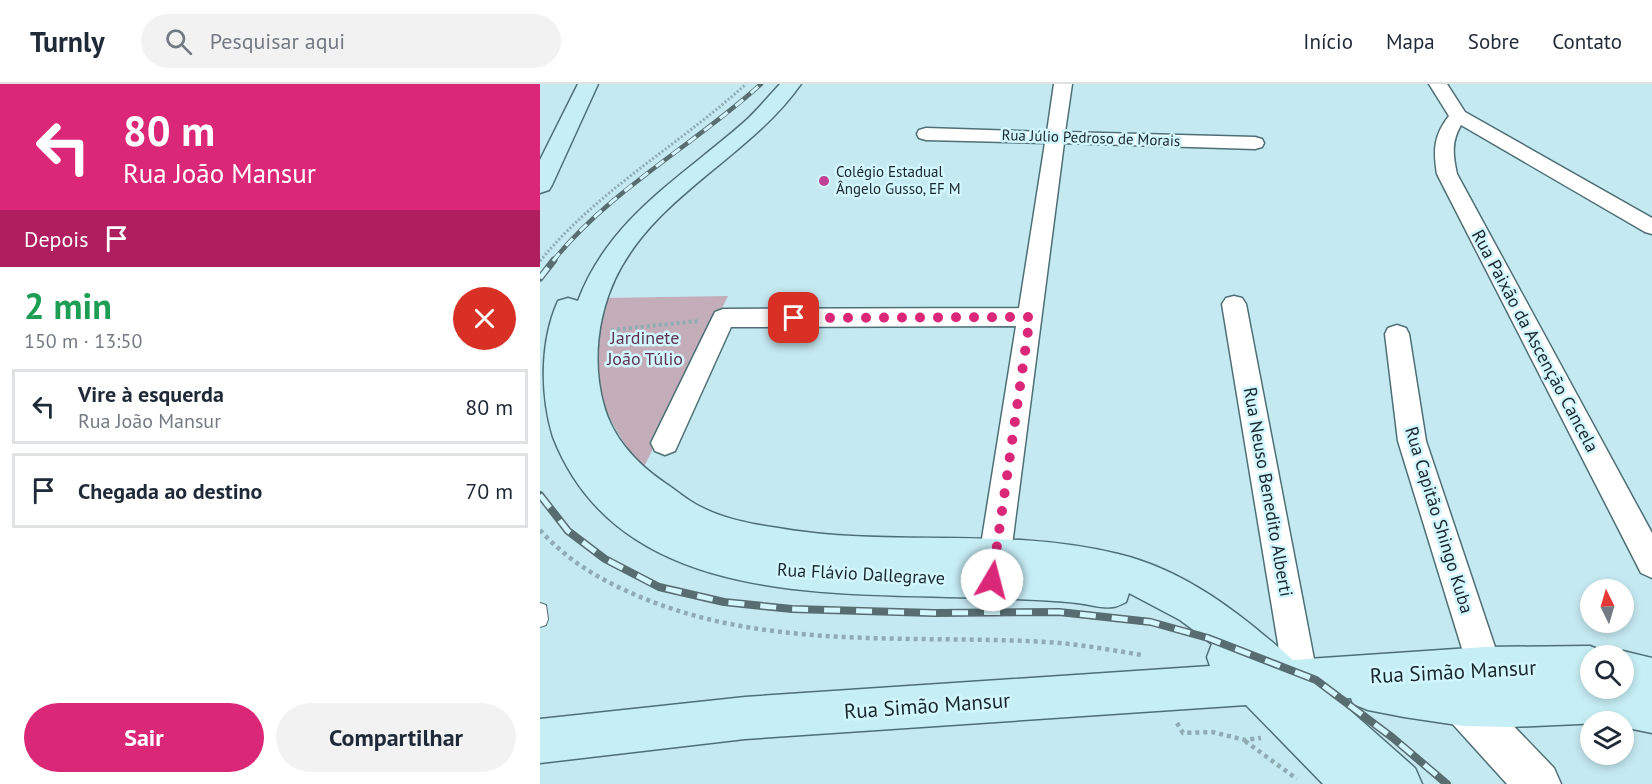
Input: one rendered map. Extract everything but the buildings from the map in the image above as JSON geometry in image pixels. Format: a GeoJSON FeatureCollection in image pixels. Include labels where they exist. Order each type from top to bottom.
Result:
{"type":"FeatureCollection","features":[{"type":"Feature","properties":{"kind":"main road"},"geometry":{"type":"LineString","coordinates":[[540,185],[588,84]]}},
{"type":"Feature","properties":{"kind":"main road","name":"Rua Flávio Dallegrave"},"geometry":{"type":"LineString","coordinates":[[786,89],[751,129],[662,202],[623,243],[594,292],[584,333],[581,379],[588,409],[602,441],[620,467],[643,489],[673,510],[713,530],[755,542],[795,549],[993,568],[1059,583],[1111,589],[1151,602],[1208,638],[1289,681],[1377,777]]}},
{"type":"Feature","properties":{"kind":"main road","name":"Rua Flávio Dallegrave"},"geometry":{"type":"LineString","coordinates":[[786,89],[645,198],[622,219],[585,270],[571,298],[562,326],[556,364],[556,397],[566,435],[587,471],[613,501],[652,530],[688,549],[733,563],[801,574],[993,568]]}},
{"type":"Feature","properties":{"kind":"main road","name":"Rua Simão Mansur"},"geometry":{"type":"LineString","coordinates":[[540,741],[745,718],[1485,668],[1580,667]]}},
{"type":"Feature","properties":{"kind":"main road"},"geometry":{"type":"LineString","coordinates":[[1634,680],[1652,679]]}},
{"type":"Feature","properties":{"kind":"main road","name":"Rua Simão Mansur"},"geometry":{"type":"LineString","coordinates":[[1289,681],[1380,691],[1464,705],[1581,702],[1586,699]]}},
{"type":"Feature","properties":{"kind":"main road"},"geometry":{"type":"LineString","coordinates":[[1377,777],[1361,735],[1359,720],[1363,706],[1370,697],[1380,691]]}},
{"type":"Feature","properties":{"kind":"main road"},"geometry":{"type":"LineString","coordinates":[[1634,695],[1652,712]]}},
{"type":"Feature","properties":{"kind":"street"},"geometry":{"type":"LineString","coordinates":[[993,568],[1063,84]]}},
{"type":"Feature","properties":{"kind":"street"},"geometry":{"type":"LineString","coordinates":[[1438,84],[1458,116],[1652,227]]}},
{"type":"Feature","properties":{"kind":"street","name":"Rua Paixão da Ascenção Cancela"},"geometry":{"type":"LineString","coordinates":[[1458,116],[1447,130],[1443,142],[1443,155],[1448,174],[1652,563]]}},
{"type":"Feature","properties":{"kind":"street","name":"Rua Júlio Pedroso de Morais"},"geometry":{"type":"LineString","coordinates":[[926,134],[1255,143]]}},
{"type":"Feature","properties":{"kind":"street","name":"Rua Neuso Benedito Alberti"},"geometry":{"type":"LineString","coordinates":[[1234,304],[1289,681]]}},
{"type":"Feature","properties":{"kind":"street"},"geometry":{"type":"LineString","coordinates":[[665,443],[723,318],[1030,317]]}},
{"type":"Feature","properties":{"kind":"street","name":"Rua Capitão Shingo Kuba"},"geometry":{"type":"LineString","coordinates":[[1397,334],[1412,441],[1485,668]]}},
{"type":"Feature","properties":{"kind":"street","name":"Rua Simão Mansur"},"geometry":{"type":"LineString","coordinates":[[1634,675],[1652,668]]}},
{"type":"Feature","properties":{"kind":"street"},"geometry":{"type":"LineString","coordinates":[[1464,705],[1538,784]]}},
{"type":"Feature","properties":{"kind":"lane"},"geometry":{"type":"LineString","coordinates":[[540,611],[540,619]]}},
{"type":"Feature","properties":{"kind":"path"},"geometry":{"type":"LineString","coordinates":[[540,261],[570,224],[598,200],[678,141],[746,84]]}},
{"type":"Feature","properties":{"kind":"path"},"geometry":{"type":"LineString","coordinates":[[584,333],[723,318]]}},
{"type":"Feature","properties":{"kind":"path"},"geometry":{"type":"LineString","coordinates":[[540,530],[552,545],[586,570],[638,599],[715,621],[805,635],[1049,642],[1142,655]]}},
{"type":"Feature","properties":{"kind":"path"},"geometry":{"type":"LineString","coordinates":[[1183,733],[1212,732],[1245,740],[1304,784]]}},
{"type":"Feature","properties":{"kind":"green space","name":"Jardinete João Túlio"},"geometry":{"type":"Polygon","coordinates":[[[728,296],[643,469],[617,431],[599,389],[594,351],[603,298],[728,296]]]}},
{"type":"Feature","properties":{"kind":"railway"},"geometry":{"type":"LineString","coordinates":[[553,261],[600,212],[761,84]]}},
{"type":"Feature","properties":{"kind":"railway"},"geometry":{"type":"LineString","coordinates":[[540,278],[554,260]]}},
{"type":"Feature","properties":{"kind":"railway"},"geometry":{"type":"LineString","coordinates":[[540,495],[568,531],[605,559],[659,587],[724,602],[792,609],[934,613],[1059,612],[1151,622],[1208,638],[1316,680],[1393,738],[1447,784]]}},
{"type":"Feature","properties":{"kind":"place","name":"Colégio Estadual Ângelo Gusso, EF M"},"geometry":{"type":"Point","coordinates":[824,181]}},
{"type":"Feature","properties":{"kind":"route"},"geometry":{"type":"LineString","coordinates":[[794,318],[1030,317],[992,580]]}}]}
